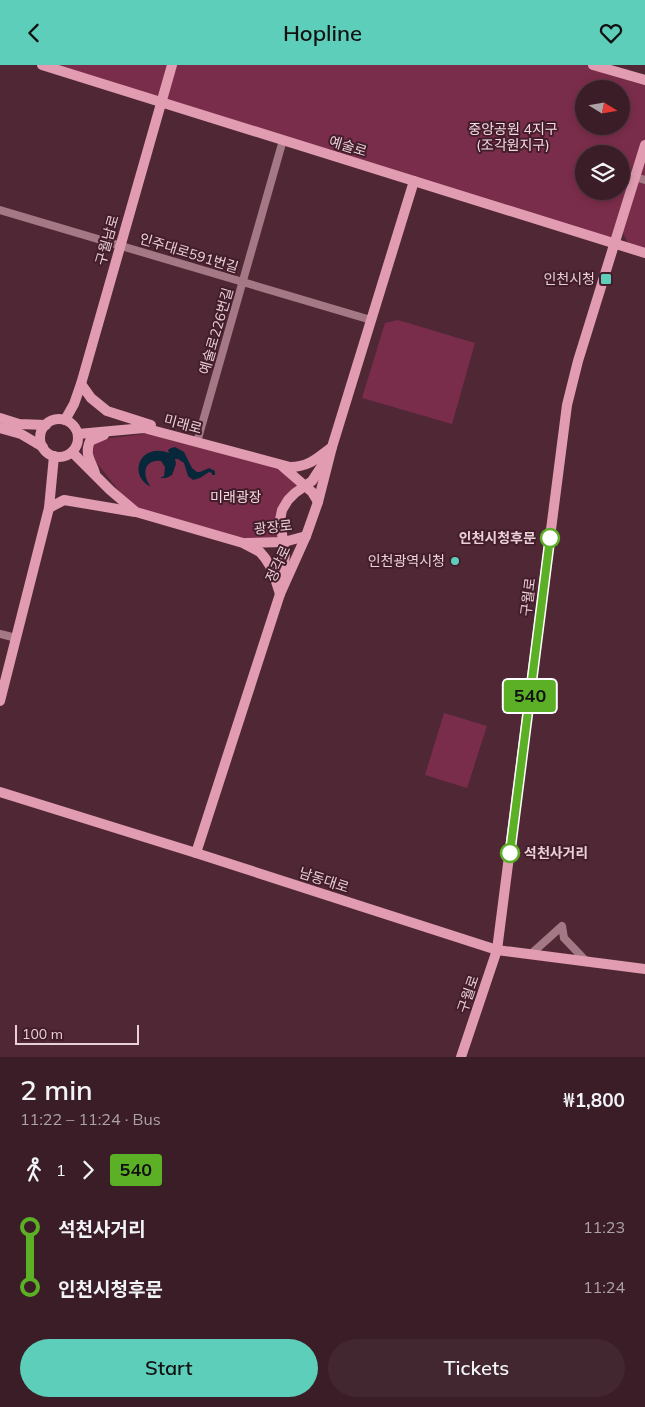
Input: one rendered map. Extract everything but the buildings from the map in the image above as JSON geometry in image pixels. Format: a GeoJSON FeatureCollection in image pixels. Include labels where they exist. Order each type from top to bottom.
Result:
{"type":"FeatureCollection","features":[{"type":"Feature","properties":{"kind":"street","name":"예술로"},"geometry":{"type":"LineString","coordinates":[[42,65],[645,253]]}},
{"type":"Feature","properties":{"kind":"street","name":"구월남로"},"geometry":{"type":"LineString","coordinates":[[65,420],[74,404],[81,384],[172,65]]}},
{"type":"Feature","properties":{"kind":"street"},"geometry":{"type":"LineString","coordinates":[[593,65],[645,80]]}},
{"type":"Feature","properties":{"kind":"street","name":"예술로226번길"},"geometry":{"type":"LineString","coordinates":[[197,442],[282,140]]}},
{"type":"Feature","properties":{"kind":"street","name":"구월로"},"geometry":{"type":"LineString","coordinates":[[461,1057],[498,950],[564,424],[571,387],[615,244],[640,178],[645,146]]}},
{"type":"Feature","properties":{"kind":"street","name":"정각로"},"geometry":{"type":"LineString","coordinates":[[280,594],[306,536],[318,502],[332,447],[414,181]]}},
{"type":"Feature","properties":{"kind":"street","name":"인주대로591번길"},"geometry":{"type":"LineString","coordinates":[[0,209],[371,320]]}},
{"type":"Feature","properties":{"kind":"street"},"geometry":{"type":"LineString","coordinates":[[81,384],[90,398],[107,411],[155,426],[162,432]]}},
{"type":"Feature","properties":{"kind":"street"},"geometry":{"type":"LineString","coordinates":[[0,418],[19,425],[46,425]]}},
{"type":"Feature","properties":{"kind":"street"},"geometry":{"type":"LineString","coordinates":[[0,428],[21,434],[43,447],[49,454],[63,457],[72,452],[77,444],[78,434],[73,425],[65,420],[55,420],[46,425],[41,433],[40,438],[43,447]]}},
{"type":"Feature","properties":{"kind":"street","name":"미래로"},"geometry":{"type":"LineString","coordinates":[[78,434],[144,428],[290,467],[300,467],[309,464],[332,447]]}},
{"type":"Feature","properties":{"kind":"street"},"geometry":{"type":"LineString","coordinates":[[96,477],[86,453],[87,448],[90,441],[114,430]]}},
{"type":"Feature","properties":{"kind":"street","name":"정각로"},"geometry":{"type":"LineString","coordinates":[[280,594],[285,554],[280,520],[282,510],[295,493],[312,481],[332,447]]}},
{"type":"Feature","properties":{"kind":"street"},"geometry":{"type":"LineString","coordinates":[[72,452],[96,477],[136,512]]}},
{"type":"Feature","properties":{"kind":"street"},"geometry":{"type":"LineString","coordinates":[[0,701],[49,508],[54,456]]}},
{"type":"Feature","properties":{"kind":"street"},"geometry":{"type":"LineString","coordinates":[[280,464],[312,492],[318,502]]}},
{"type":"Feature","properties":{"kind":"street"},"geometry":{"type":"LineString","coordinates":[[49,508],[64,500],[136,512],[243,543],[260,552],[272,569],[280,594],[196,853]]}},
{"type":"Feature","properties":{"kind":"street","name":"광장로"},"geometry":{"type":"LineString","coordinates":[[243,543],[284,542],[306,536]]}},
{"type":"Feature","properties":{"kind":"street"},"geometry":{"type":"LineString","coordinates":[[0,633],[16,638]]}},
{"type":"Feature","properties":{"kind":"street","name":"남동대로"},"geometry":{"type":"LineString","coordinates":[[0,792],[498,950],[645,969]]}},
{"type":"Feature","properties":{"kind":"street"},"geometry":{"type":"LineString","coordinates":[[531,954],[562,926],[564,938],[586,961]]}},
{"type":"Feature","properties":{"kind":"green space","name":"중앙공원 4지구 (조각원지구)"},"geometry":{"type":"Polygon","coordinates":[[[42,65],[593,65],[645,83],[645,253],[630,248],[620,226],[615,244],[171,105],[164,91],[161,102],[42,65]]]}},
{"type":"Feature","properties":{"kind":"green space"},"geometry":{"type":"Polygon","coordinates":[[[398,320],[475,343],[452,424],[362,398],[385,323],[398,320]]]}},
{"type":"Feature","properties":{"kind":"green space","name":"미래광장"},"geometry":{"type":"Polygon","coordinates":[[[162,432],[280,464],[306,487],[282,510],[284,542],[243,543],[136,512],[92,457],[92,449],[96,442],[111,438],[162,432]]]}},
{"type":"Feature","properties":{"kind":"green space"},"geometry":{"type":"Polygon","coordinates":[[[444,713],[487,726],[467,788],[425,775],[444,713]]]}},
{"type":"Feature","properties":{"kind":"water"},"geometry":{"type":"Polygon","coordinates":[[[175,447],[184,452],[192,468],[197,472],[209,468],[215,471],[215,475],[209,472],[193,480],[188,476],[184,463],[175,459],[176,464],[172,475],[166,478],[160,478],[164,476],[165,467],[161,461],[155,461],[148,465],[145,473],[151,487],[144,482],[139,468],[140,461],[144,456],[151,452],[159,451],[169,453],[168,450],[175,447]]]}},
{"type":"Feature","properties":{"kind":"bus line","name":"540"},"geometry":{"type":"LineString","coordinates":[[510,853],[550,538]]}},
{"type":"Feature","properties":{"kind":"place","name":"인천시청"},"geometry":{"type":"Point","coordinates":[606,279]}},
{"type":"Feature","properties":{"kind":"place","name":"인천시청후문"},"geometry":{"type":"Point","coordinates":[550,538]}},
{"type":"Feature","properties":{"kind":"place","name":"인천광역시청"},"geometry":{"type":"Point","coordinates":[455,561]}},
{"type":"Feature","properties":{"kind":"place","name":"석천사거리"},"geometry":{"type":"Point","coordinates":[510,853]}}]}
